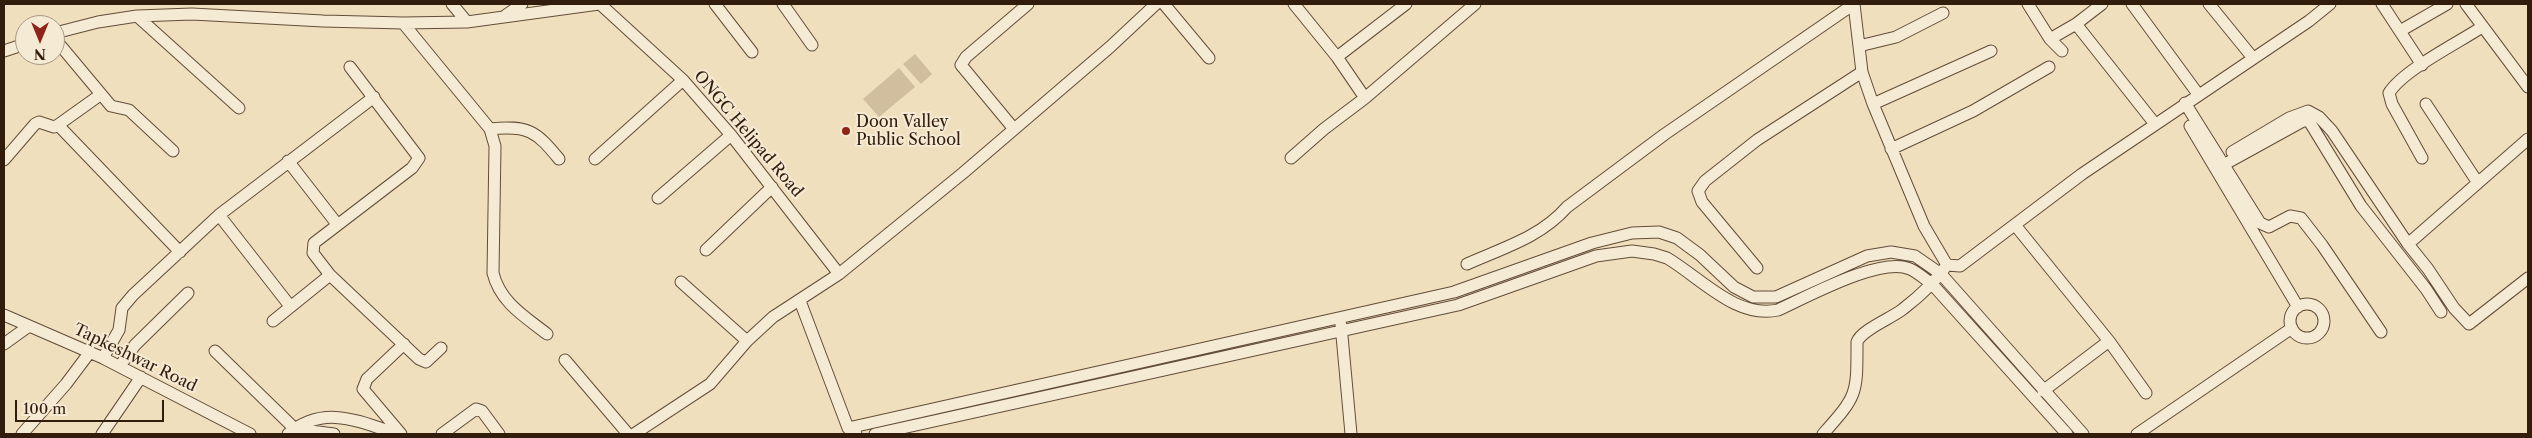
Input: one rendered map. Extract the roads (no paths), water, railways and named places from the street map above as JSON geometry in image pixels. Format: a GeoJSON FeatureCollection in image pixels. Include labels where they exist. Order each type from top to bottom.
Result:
{"type":"FeatureCollection","features":[{"type":"Feature","properties":{"kind":"street"},"geometry":{"type":"LineString","coordinates":[[452,4],[468,22]]}},
{"type":"Feature","properties":{"kind":"street"},"geometry":{"type":"LineString","coordinates":[[502,18],[522,4]]}},
{"type":"Feature","properties":{"kind":"street"},"geometry":{"type":"LineString","coordinates":[[65,30],[98,22],[137,16],[192,14],[403,23],[468,22],[599,4]]}},
{"type":"Feature","properties":{"kind":"street","name":"ONGC Helipad Road"},"geometry":{"type":"LineString","coordinates":[[599,4],[682,80],[731,134],[839,274]]}},
{"type":"Feature","properties":{"kind":"street"},"geometry":{"type":"LineString","coordinates":[[715,4],[752,52]]}},
{"type":"Feature","properties":{"kind":"street"},"geometry":{"type":"LineString","coordinates":[[783,4],[812,45]]}},
{"type":"Feature","properties":{"kind":"street"},"geometry":{"type":"LineString","coordinates":[[1014,129],[961,65],[966,58],[1028,4]]}},
{"type":"Feature","properties":{"kind":"street"},"geometry":{"type":"LineString","coordinates":[[634,434],[710,384],[747,341],[773,317],[839,274],[963,173],[1110,47],[1156,4]]}},
{"type":"Feature","properties":{"kind":"street"},"geometry":{"type":"LineString","coordinates":[[1164,4],[1209,58]]}},
{"type":"Feature","properties":{"kind":"street"},"geometry":{"type":"LineString","coordinates":[[1294,4],[1337,57],[1365,98]]}},
{"type":"Feature","properties":{"kind":"street"},"geometry":{"type":"LineString","coordinates":[[1291,158],[1324,129],[1365,98],[1474,4]]}},
{"type":"Feature","properties":{"kind":"street"},"geometry":{"type":"LineString","coordinates":[[1467,264],[1534,236],[1554,222],[1567,207],[1653,143],[1854,4],[1862,72],[1891,149],[1944,269],[2043,391],[2083,434]]}},
{"type":"Feature","properties":{"kind":"street"},"geometry":{"type":"LineString","coordinates":[[2028,4],[2050,39],[2062,51]]}},
{"type":"Feature","properties":{"kind":"street"},"geometry":{"type":"LineString","coordinates":[[2050,39],[2076,24],[2102,4]]}},
{"type":"Feature","properties":{"kind":"street"},"geometry":{"type":"LineString","coordinates":[[2132,4],[2198,94]]}},
{"type":"Feature","properties":{"kind":"street"},"geometry":{"type":"LineString","coordinates":[[2209,4],[2253,58]]}},
{"type":"Feature","properties":{"kind":"street"},"geometry":{"type":"LineString","coordinates":[[800,301],[852,431],[986,397],[1454,292],[1592,243],[1632,233],[1658,232],[1677,238],[1700,255],[1734,287],[1753,297],[1776,297],[1867,256],[1891,252],[1915,256],[1944,269],[1960,266],[2082,174],[2330,4]]}},
{"type":"Feature","properties":{"kind":"street"},"geometry":{"type":"LineString","coordinates":[[2382,4],[2422,65]]}},
{"type":"Feature","properties":{"kind":"street"},"geometry":{"type":"LineString","coordinates":[[2400,31],[2446,4]]}},
{"type":"Feature","properties":{"kind":"street"},"geometry":{"type":"LineString","coordinates":[[2466,4],[2528,87]]}},
{"type":"Feature","properties":{"kind":"street"},"geometry":{"type":"LineString","coordinates":[[1337,57],[1400,5]]}},
{"type":"Feature","properties":{"kind":"street"},"geometry":{"type":"LineString","coordinates":[[1859,46],[1896,37],[1943,13]]}},
{"type":"Feature","properties":{"kind":"street"},"geometry":{"type":"LineString","coordinates":[[137,16],[239,108]]}},
{"type":"Feature","properties":{"kind":"street"},"geometry":{"type":"LineString","coordinates":[[403,23],[490,129],[494,146],[492,273],[496,287],[505,300],[547,334]]}},
{"type":"Feature","properties":{"kind":"street"},"geometry":{"type":"LineString","coordinates":[[2076,24],[2155,124]]}},
{"type":"Feature","properties":{"kind":"street"},"geometry":{"type":"LineString","coordinates":[[2422,158],[2392,104],[2389,93],[2394,86],[2422,65],[2482,27]]}},
{"type":"Feature","properties":{"kind":"street"},"geometry":{"type":"LineString","coordinates":[[65,51],[111,106],[130,110],[173,150]]}},
{"type":"Feature","properties":{"kind":"street"},"geometry":{"type":"LineString","coordinates":[[1873,104],[1991,51]]}},
{"type":"Feature","properties":{"kind":"street"},"geometry":{"type":"LineString","coordinates":[[350,67],[419,158],[412,168],[337,224],[314,244],[312,249],[330,275],[375,320],[423,362],[426,362],[441,348]]}},
{"type":"Feature","properties":{"kind":"street"},"geometry":{"type":"LineString","coordinates":[[1891,149],[1973,110],[2049,67]]}},
{"type":"Feature","properties":{"kind":"street"},"geometry":{"type":"LineString","coordinates":[[1757,268],[1702,202],[1698,191],[1705,182],[1757,140],[1862,72]]}},
{"type":"Feature","properties":{"kind":"street"},"geometry":{"type":"LineString","coordinates":[[595,160],[682,80]]}},
{"type":"Feature","properties":{"kind":"street"},"geometry":{"type":"LineString","coordinates":[[4,160],[35,124],[43,123],[54,127],[100,95]]}},
{"type":"Feature","properties":{"kind":"street"},"geometry":{"type":"LineString","coordinates":[[104,358],[119,330],[122,308],[133,295],[219,215],[374,97]]}},
{"type":"Feature","properties":{"kind":"street"},"geometry":{"type":"LineString","coordinates":[[2185,103],[2264,227],[2269,227],[2290,216],[2301,218],[2381,332]]}},
{"type":"Feature","properties":{"kind":"street"},"geometry":{"type":"LineString","coordinates":[[2426,104],[2478,183]]}},
{"type":"Feature","properties":{"kind":"street"},"geometry":{"type":"LineString","coordinates":[[2232,152],[2290,118],[2308,111],[2320,117],[2332,131],[2408,244],[2428,269],[2454,308],[2469,324],[2528,278]]}},
{"type":"Feature","properties":{"kind":"street"},"geometry":{"type":"LineString","coordinates":[[2225,164],[2303,122],[2308,122],[2361,206],[2426,289],[2441,312]]}},
{"type":"Feature","properties":{"kind":"street"},"geometry":{"type":"LineString","coordinates":[[58,125],[180,252]]}},
{"type":"Feature","properties":{"kind":"street"},"geometry":{"type":"LineString","coordinates":[[2190,126],[2298,307]]}},
{"type":"Feature","properties":{"kind":"street"},"geometry":{"type":"LineString","coordinates":[[490,129],[517,128],[533,132],[542,138],[559,160]]}},
{"type":"Feature","properties":{"kind":"street"},"geometry":{"type":"LineString","coordinates":[[658,198],[731,134]]}},
{"type":"Feature","properties":{"kind":"street"},"geometry":{"type":"LineString","coordinates":[[2408,244],[2528,139]]}},
{"type":"Feature","properties":{"kind":"street"},"geometry":{"type":"LineString","coordinates":[[288,161],[337,224]]}},
{"type":"Feature","properties":{"kind":"street"},"geometry":{"type":"LineString","coordinates":[[706,250],[772,187]]}},
{"type":"Feature","properties":{"kind":"street"},"geometry":{"type":"LineString","coordinates":[[219,215],[290,306]]}},
{"type":"Feature","properties":{"kind":"street"},"geometry":{"type":"LineString","coordinates":[[2015,225],[2109,340],[2146,393]]}},
{"type":"Feature","properties":{"kind":"street"},"geometry":{"type":"LineString","coordinates":[[875,434],[1458,305],[1596,256],[1632,251],[1667,258],[1737,305],[1766,313],[1778,310],[1871,269],[1891,265],[1909,268],[1932,284],[2067,434]]}},
{"type":"Feature","properties":{"kind":"street"},"geometry":{"type":"LineString","coordinates":[[1823,434],[1844,412],[1854,394],[1857,381],[1857,342],[1859,337],[1902,310],[1932,284],[1944,269]]}},
{"type":"Feature","properties":{"kind":"street"},"geometry":{"type":"LineString","coordinates":[[273,321],[330,275]]}},
{"type":"Feature","properties":{"kind":"street"},"geometry":{"type":"LineString","coordinates":[[681,282],[747,341]]}},
{"type":"Feature","properties":{"kind":"street"},"geometry":{"type":"LineString","coordinates":[[120,366],[135,345],[188,293]]}},
{"type":"Feature","properties":{"kind":"street"},"geometry":{"type":"LineString","coordinates":[[2311,304],[2322,312],[2324,324],[2322,330],[2311,338],[2298,336],[2292,328],[2290,318],[2298,307],[2311,304]]}},
{"type":"Feature","properties":{"kind":"street","name":"Tapkeshwar Road"},"geometry":{"type":"LineString","coordinates":[[4,315],[104,358],[250,434]]}},
{"type":"Feature","properties":{"kind":"street"},"geometry":{"type":"LineString","coordinates":[[1341,318],[1351,434]]}},
{"type":"Feature","properties":{"kind":"street"},"geometry":{"type":"LineString","coordinates":[[4,344],[29,326]]}},
{"type":"Feature","properties":{"kind":"street"},"geometry":{"type":"LineString","coordinates":[[2136,434],[2292,328]]}},
{"type":"Feature","properties":{"kind":"street"},"geometry":{"type":"LineString","coordinates":[[2043,391],[2109,340]]}},
{"type":"Feature","properties":{"kind":"street"},"geometry":{"type":"LineString","coordinates":[[399,434],[364,389],[368,379],[404,344]]}},
{"type":"Feature","properties":{"kind":"street"},"geometry":{"type":"LineString","coordinates":[[1225,344],[1229,357]]}},
{"type":"Feature","properties":{"kind":"street"},"geometry":{"type":"LineString","coordinates":[[215,351],[292,431],[334,434]]}},
{"type":"Feature","properties":{"kind":"street"},"geometry":{"type":"LineString","coordinates":[[22,434],[66,384],[90,352]]}},
{"type":"Feature","properties":{"kind":"street"},"geometry":{"type":"LineString","coordinates":[[565,360],[628,434]]}},
{"type":"Feature","properties":{"kind":"street"},"geometry":{"type":"LineString","coordinates":[[102,434],[141,377]]}},
{"type":"Feature","properties":{"kind":"street"},"geometry":{"type":"LineString","coordinates":[[986,397],[989,409]]}},
{"type":"Feature","properties":{"kind":"street"},"geometry":{"type":"LineString","coordinates":[[442,434],[476,410],[482,411],[499,434]]}},
{"type":"Feature","properties":{"kind":"street"},"geometry":{"type":"LineString","coordinates":[[292,431],[310,420],[334,417],[352,419],[399,434]]}},
{"type":"Feature","properties":{"kind":"place","name":"Doon Valley Public School"},"geometry":{"type":"Point","coordinates":[846,131]}}]}
